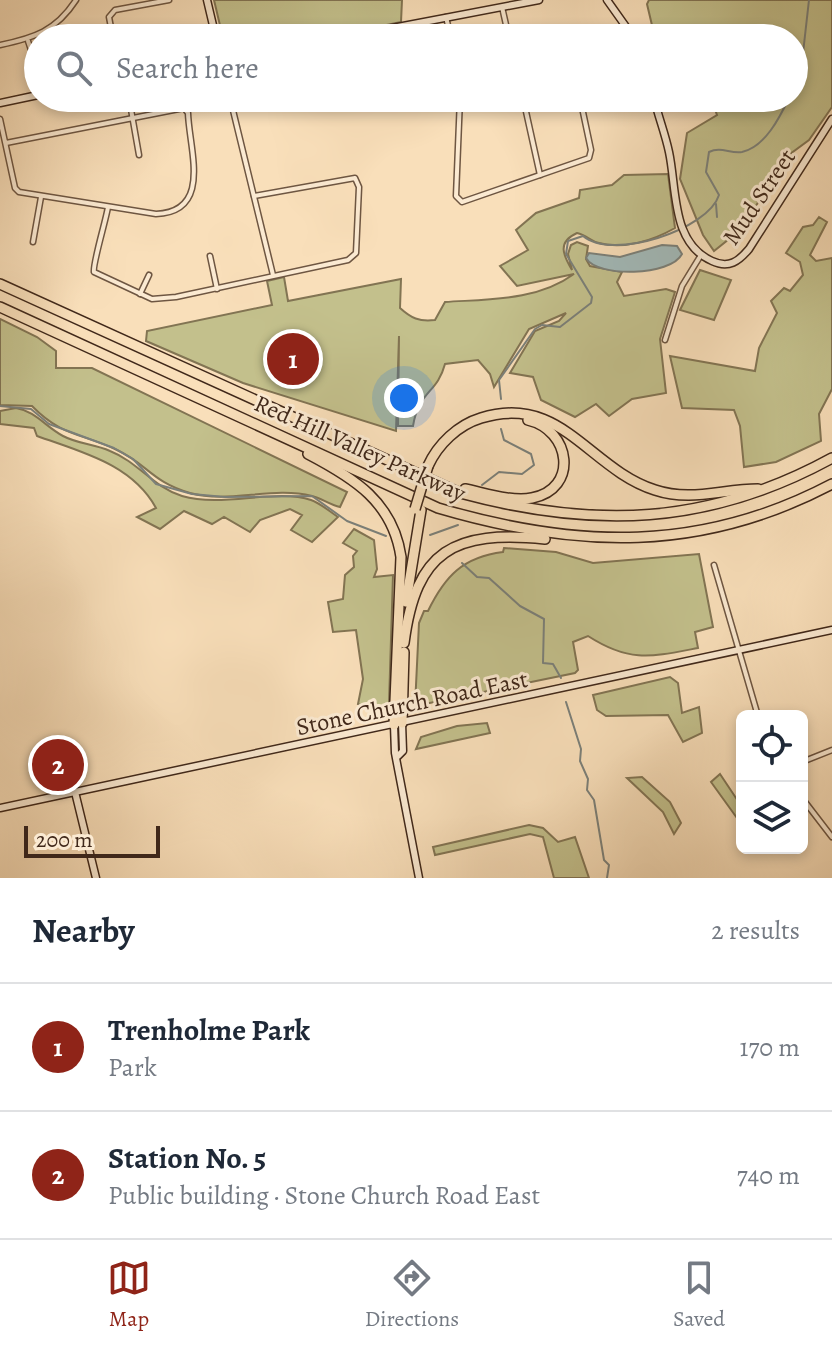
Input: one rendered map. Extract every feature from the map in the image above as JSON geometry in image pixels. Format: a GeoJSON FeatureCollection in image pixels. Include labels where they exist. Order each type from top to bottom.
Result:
{"type":"FeatureCollection","features":[{"type":"Feature","properties":{"kind":"highway","name":"Red Hill Valley Parkway"},"geometry":{"type":"LineString","coordinates":[[0,284],[460,493],[567,516],[615,517],[676,512],[734,501],[832,458]]}},
{"type":"Feature","properties":{"kind":"highway","name":"Red Hill Valley Parkway"},"geometry":{"type":"LineString","coordinates":[[0,307],[438,508],[512,528],[580,538],[651,538],[711,529],[780,508],[832,484]]}},
{"type":"Feature","properties":{"kind":"highway"},"geometry":{"type":"LineString","coordinates":[[401,593],[430,467],[443,444],[463,426],[483,417],[516,413],[554,422],[616,470],[651,489],[686,496],[766,489]]}},
{"type":"Feature","properties":{"kind":"highway"},"geometry":{"type":"LineString","coordinates":[[415,474],[462,488],[528,498],[541,495],[554,486],[563,471],[564,455],[558,439],[545,426],[525,419],[503,419],[481,423],[459,435],[430,467]]}},
{"type":"Feature","properties":{"kind":"highway"},"geometry":{"type":"LineString","coordinates":[[260,427],[368,490],[382,505],[399,543],[398,724]]}},
{"type":"Feature","properties":{"kind":"highway"},"geometry":{"type":"LineString","coordinates":[[398,724],[409,569],[418,509]]}},
{"type":"Feature","properties":{"kind":"highway"},"geometry":{"type":"LineString","coordinates":[[404,643],[410,603],[417,585],[432,564],[452,548],[487,538],[580,538]]}},
{"type":"Feature","properties":{"kind":"main road"},"geometry":{"type":"LineString","coordinates":[[207,0],[213,24]]}},
{"type":"Feature","properties":{"kind":"main road"},"geometry":{"type":"LineString","coordinates":[[411,24],[539,0]]}},
{"type":"Feature","properties":{"kind":"main road"},"geometry":{"type":"LineString","coordinates":[[607,0],[624,24]]}},
{"type":"Feature","properties":{"kind":"main road"},"geometry":{"type":"LineString","coordinates":[[0,103],[24,98]]}},
{"type":"Feature","properties":{"kind":"main road"},"geometry":{"type":"LineString","coordinates":[[658,112],[669,151],[679,218],[689,241],[701,255]]}},
{"type":"Feature","properties":{"kind":"main road","name":"Mud Street"},"geometry":{"type":"LineString","coordinates":[[701,255],[721,265],[736,263],[743,256],[832,119]]}},
{"type":"Feature","properties":{"kind":"main road","name":"Stone Church Road East"},"geometry":{"type":"LineString","coordinates":[[0,808],[832,630]]}},
{"type":"Feature","properties":{"kind":"main road"},"geometry":{"type":"LineString","coordinates":[[398,724],[403,751],[398,756],[406,820],[419,878]]}},
{"type":"Feature","properties":{"kind":"main road"},"geometry":{"type":"LineString","coordinates":[[75,792],[96,878]]}},
{"type":"Feature","properties":{"kind":"street"},"geometry":{"type":"LineString","coordinates":[[58,24],[75,0]]}},
{"type":"Feature","properties":{"kind":"street"},"geometry":{"type":"LineString","coordinates":[[110,24],[109,17],[115,10],[169,0]]}},
{"type":"Feature","properties":{"kind":"street"},"geometry":{"type":"LineString","coordinates":[[502,7],[506,24]]}},
{"type":"Feature","properties":{"kind":"street"},"geometry":{"type":"LineString","coordinates":[[446,17],[448,24]]}},
{"type":"Feature","properties":{"kind":"street"},"geometry":{"type":"LineString","coordinates":[[0,45],[24,42]]}},
{"type":"Feature","properties":{"kind":"street"},"geometry":{"type":"LineString","coordinates":[[132,112],[139,155]]}},
{"type":"Feature","properties":{"kind":"street"},"geometry":{"type":"LineString","coordinates":[[6,143],[164,112]]}},
{"type":"Feature","properties":{"kind":"street"},"geometry":{"type":"LineString","coordinates":[[0,119],[15,188],[19,192],[167,214],[186,203],[192,193],[196,169],[187,112]]}},
{"type":"Feature","properties":{"kind":"street"},"geometry":{"type":"LineString","coordinates":[[233,112],[273,275]]}},
{"type":"Feature","properties":{"kind":"street"},"geometry":{"type":"LineString","coordinates":[[460,112],[458,201],[467,202],[586,160],[592,153],[583,112]]}},
{"type":"Feature","properties":{"kind":"street"},"geometry":{"type":"LineString","coordinates":[[526,112],[540,175]]}},
{"type":"Feature","properties":{"kind":"street"},"geometry":{"type":"LineString","coordinates":[[108,207],[103,238],[91,266],[100,276],[161,300],[353,257],[357,250],[359,187],[357,180],[350,176],[254,196]]}},
{"type":"Feature","properties":{"kind":"street"},"geometry":{"type":"LineString","coordinates":[[33,242],[41,197]]}},
{"type":"Feature","properties":{"kind":"street"},"geometry":{"type":"LineString","coordinates":[[665,340],[682,286],[701,255]]}},
{"type":"Feature","properties":{"kind":"street"},"geometry":{"type":"LineString","coordinates":[[210,256],[217,289]]}},
{"type":"Feature","properties":{"kind":"street"},"geometry":{"type":"LineString","coordinates":[[140,294],[149,275]]}},
{"type":"Feature","properties":{"kind":"street"},"geometry":{"type":"LineString","coordinates":[[714,565],[742,651],[757,710]]}},
{"type":"Feature","properties":{"kind":"street"},"geometry":{"type":"LineString","coordinates":[[808,760],[832,750]]}},
{"type":"Feature","properties":{"kind":"street"},"geometry":{"type":"LineString","coordinates":[[808,806],[832,837]]}},
{"type":"Feature","properties":{"kind":"shaded area"},"geometry":{"type":"Polygon","coordinates":[[[214,0],[402,0],[401,22],[391,24],[220,24],[214,0]]]}},
{"type":"Feature","properties":{"kind":"shaded area"},"geometry":{"type":"Polygon","coordinates":[[[649,0],[832,0],[832,107],[809,140],[782,160],[744,227],[714,251],[703,235],[680,179],[687,133],[717,115],[716,112],[808,112],[808,24],[652,24],[647,4],[649,0]]]}},
{"type":"Feature","properties":{"kind":"shaded area"},"geometry":{"type":"Polygon","coordinates":[[[668,174],[675,228],[648,240],[618,245],[596,242],[577,233],[564,245],[564,254],[572,270],[568,254],[571,245],[577,242],[588,246],[586,259],[590,266],[622,272],[617,282],[624,296],[666,289],[675,292],[660,339],[666,393],[632,399],[609,416],[596,404],[575,417],[541,400],[533,377],[510,373],[535,331],[559,321],[566,313],[529,329],[494,387],[490,374],[478,360],[445,364],[442,374],[419,405],[413,426],[398,426],[399,336],[396,431],[243,383],[146,341],[147,331],[272,305],[267,281],[284,277],[288,301],[401,279],[400,308],[420,320],[435,320],[445,302],[529,294],[560,283],[574,274],[517,286],[500,266],[528,250],[516,230],[536,213],[579,198],[580,190],[612,185],[624,175],[668,174]]]}},
{"type":"Feature","properties":{"kind":"shaded area"},"geometry":{"type":"Polygon","coordinates":[[[819,217],[827,222],[810,255],[816,261],[832,258],[832,389],[819,414],[821,441],[776,462],[744,467],[740,426],[734,410],[682,408],[670,356],[755,371],[759,348],[777,313],[771,301],[784,288],[790,291],[803,275],[800,262],[786,253],[803,227],[813,225],[819,217]]]}},
{"type":"Feature","properties":{"kind":"shaded area"},"geometry":{"type":"Polygon","coordinates":[[[700,270],[731,280],[714,320],[680,310],[700,270]]]}},
{"type":"Feature","properties":{"kind":"shaded area"},"geometry":{"type":"Polygon","coordinates":[[[0,319],[37,337],[56,351],[56,368],[92,368],[347,492],[340,507],[297,493],[220,497],[190,493],[167,484],[117,450],[53,424],[32,406],[0,405],[0,319]]]}},
{"type":"Feature","properties":{"kind":"shaded area"},"geometry":{"type":"Polygon","coordinates":[[[16,408],[29,412],[69,439],[120,456],[162,487],[182,496],[215,500],[297,497],[314,501],[338,517],[312,542],[291,530],[302,515],[290,509],[260,520],[250,532],[224,517],[212,524],[184,511],[160,529],[137,517],[156,508],[146,493],[119,470],[88,454],[37,436],[34,428],[0,424],[0,411],[16,408]]]}},
{"type":"Feature","properties":{"kind":"shaded area"},"geometry":{"type":"Polygon","coordinates":[[[354,529],[374,540],[377,569],[374,577],[393,575],[389,703],[381,718],[374,719],[375,709],[358,704],[363,679],[356,630],[333,632],[328,602],[343,599],[345,575],[354,567],[353,556],[357,551],[343,543],[354,529]]]}},
{"type":"Feature","properties":{"kind":"shaded area"},"geometry":{"type":"Polygon","coordinates":[[[504,548],[556,552],[593,563],[699,554],[713,627],[695,632],[698,648],[641,656],[616,651],[588,636],[573,642],[578,670],[575,673],[415,706],[419,623],[424,611],[428,611],[441,588],[457,570],[477,558],[503,552],[504,548]]]}},
{"type":"Feature","properties":{"kind":"shaded area"},"geometry":{"type":"Polygon","coordinates":[[[670,677],[678,683],[682,713],[699,707],[702,733],[683,742],[668,715],[606,716],[597,710],[593,695],[670,677]]]}},
{"type":"Feature","properties":{"kind":"shaded area"},"geometry":{"type":"Polygon","coordinates":[[[487,723],[490,733],[416,749],[421,737],[457,726],[487,723]]]}},
{"type":"Feature","properties":{"kind":"shaded area"},"geometry":{"type":"Polygon","coordinates":[[[720,774],[736,798],[736,817],[711,782],[720,774]]]}},
{"type":"Feature","properties":{"kind":"shaded area"},"geometry":{"type":"Polygon","coordinates":[[[642,777],[670,802],[681,823],[674,834],[663,812],[627,778],[642,777]]]}},
{"type":"Feature","properties":{"kind":"shaded area"},"geometry":{"type":"Polygon","coordinates":[[[529,825],[543,828],[558,842],[575,837],[589,878],[554,878],[543,837],[530,834],[435,855],[433,847],[529,825]]]}},
{"type":"Feature","properties":{"kind":"water"},"geometry":{"type":"Polygon","coordinates":[[[662,245],[677,246],[682,254],[664,267],[650,270],[604,269],[586,258],[589,253],[620,257],[662,245]]]}},
{"type":"Feature","properties":{"kind":"waterway"},"geometry":{"type":"LineString","coordinates":[[806,24],[809,0]]}},
{"type":"Feature","properties":{"kind":"waterway"},"geometry":{"type":"LineString","coordinates":[[501,399],[499,380],[535,329],[542,325],[560,327],[591,303],[592,297],[566,254],[568,241],[583,236],[597,243],[636,243],[658,238],[697,220],[711,208],[719,195],[706,172],[709,152],[742,152],[750,149],[765,138],[782,112]]}},
{"type":"Feature","properties":{"kind":"waterway"},"geometry":{"type":"LineString","coordinates":[[716,204],[717,217]]}},
{"type":"Feature","properties":{"kind":"waterway"},"geometry":{"type":"LineString","coordinates":[[0,406],[31,409],[49,424],[114,448],[133,459],[156,484],[192,494],[225,497],[312,496],[347,521],[386,536]]}},
{"type":"Feature","properties":{"kind":"waterway"},"geometry":{"type":"LineString","coordinates":[[482,485],[499,472],[522,474],[534,465],[531,454],[504,440],[501,429]]}},
{"type":"Feature","properties":{"kind":"waterway"},"geometry":{"type":"LineString","coordinates":[[430,535],[458,525]]}},
{"type":"Feature","properties":{"kind":"waterway"},"geometry":{"type":"LineString","coordinates":[[462,563],[477,577],[489,578],[520,606],[544,619],[543,663],[553,664],[561,678]]}},
{"type":"Feature","properties":{"kind":"waterway"},"geometry":{"type":"LineString","coordinates":[[566,702],[581,749],[580,761],[588,779],[587,790],[594,800],[604,860],[609,865],[607,878]]}},
{"type":"Feature","properties":{"kind":"place","name":"Trenholme Park"},"geometry":{"type":"Point","coordinates":[293,359]}},
{"type":"Feature","properties":{"kind":"place","name":"Station No. 5"},"geometry":{"type":"Point","coordinates":[58,765]}}]}
